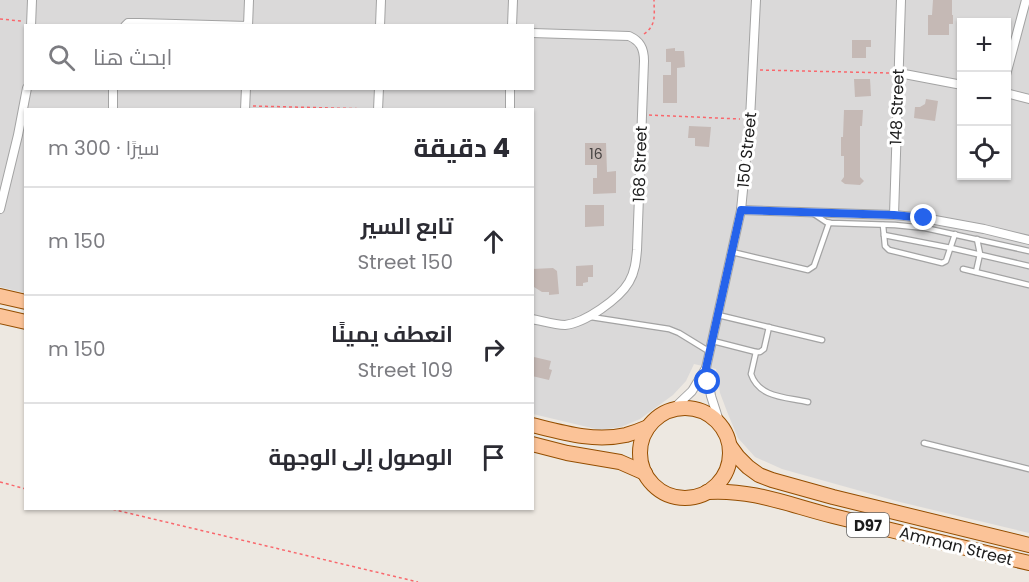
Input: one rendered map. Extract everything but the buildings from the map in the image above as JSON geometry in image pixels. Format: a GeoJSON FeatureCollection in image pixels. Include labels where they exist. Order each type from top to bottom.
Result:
{"type":"FeatureCollection","features":[{"type":"Feature","properties":{"kind":"main road"},"geometry":{"type":"LineString","coordinates":[[0,296],[24,302]]}},
{"type":"Feature","properties":{"kind":"main road"},"geometry":{"type":"LineString","coordinates":[[0,316],[24,322]]}},
{"type":"Feature","properties":{"kind":"main road"},"geometry":{"type":"LineString","coordinates":[[685,408],[710,415],[720,424],[730,446],[730,459],[726,472],[718,483],[707,492],[690,497],[672,496],[652,483],[641,462],[640,449],[648,427],[659,416],[672,410],[685,408]]}},
{"type":"Feature","properties":{"kind":"main road"},"geometry":{"type":"LineString","coordinates":[[534,425],[583,437],[605,438],[627,435],[648,427]]}},
{"type":"Feature","properties":{"kind":"main road"},"geometry":{"type":"LineString","coordinates":[[534,445],[620,462],[645,473]]}},
{"type":"Feature","properties":{"kind":"main road","name":"Amman Street"},"geometry":{"type":"LineString","coordinates":[[730,446],[738,458],[759,475],[782,483],[1029,544]]}},
{"type":"Feature","properties":{"kind":"main road","name":"Amman Street"},"geometry":{"type":"LineString","coordinates":[[707,492],[752,494],[1029,563]]}},
{"type":"Feature","properties":{"kind":"street"},"geometry":{"type":"LineString","coordinates":[[31,24],[32,0]]}},
{"type":"Feature","properties":{"kind":"street"},"geometry":{"type":"LineString","coordinates":[[248,24],[249,0]]}},
{"type":"Feature","properties":{"kind":"street"},"geometry":{"type":"LineString","coordinates":[[380,24],[381,0]]}},
{"type":"Feature","properties":{"kind":"street"},"geometry":{"type":"LineString","coordinates":[[512,24],[513,0]]}},
{"type":"Feature","properties":{"kind":"street","name":"150 Street"},"geometry":{"type":"LineString","coordinates":[[672,410],[692,391],[706,368],[741,210],[750,119],[756,0]]}},
{"type":"Feature","properties":{"kind":"street","name":"148 Street"},"geometry":{"type":"LineString","coordinates":[[894,215],[901,0]]}},
{"type":"Feature","properties":{"kind":"street"},"geometry":{"type":"LineString","coordinates":[[1007,72],[1026,0]]}},
{"type":"Feature","properties":{"kind":"street"},"geometry":{"type":"LineString","coordinates":[[128,24],[175,24]]}},
{"type":"Feature","properties":{"kind":"street"},"geometry":{"type":"LineString","coordinates":[[534,33],[621,35],[636,39]]}},
{"type":"Feature","properties":{"kind":"street","name":"168 Street"},"geometry":{"type":"LineString","coordinates":[[534,319],[555,324],[577,322],[622,292],[631,280],[636,266],[644,53],[636,39]]}},
{"type":"Feature","properties":{"kind":"street"},"geometry":{"type":"LineString","coordinates":[[898,73],[957,84]]}},
{"type":"Feature","properties":{"kind":"street"},"geometry":{"type":"LineString","coordinates":[[0,209],[27,90]]}},
{"type":"Feature","properties":{"kind":"street"},"geometry":{"type":"LineString","coordinates":[[113,90],[113,108]]}},
{"type":"Feature","properties":{"kind":"street"},"geometry":{"type":"LineString","coordinates":[[245,107],[246,90]]}},
{"type":"Feature","properties":{"kind":"street"},"geometry":{"type":"LineString","coordinates":[[378,108],[379,90]]}},
{"type":"Feature","properties":{"kind":"street"},"geometry":{"type":"LineString","coordinates":[[510,90],[510,108]]}},
{"type":"Feature","properties":{"kind":"street"},"geometry":{"type":"LineString","coordinates":[[1011,94],[1029,99]]}},
{"type":"Feature","properties":{"kind":"street"},"geometry":{"type":"LineString","coordinates":[[741,210],[894,215],[955,222],[1029,240]]}},
{"type":"Feature","properties":{"kind":"street","name":"150 Street"},"geometry":{"type":"LineString","coordinates":[[706,368],[711,396],[720,424]]}},
{"type":"Feature","properties":{"kind":"lane"},"geometry":{"type":"LineString","coordinates":[[812,212],[829,223],[925,228],[1029,251]]}},
{"type":"Feature","properties":{"kind":"lane"},"geometry":{"type":"LineString","coordinates":[[732,252],[807,270],[814,266],[829,223]]}},
{"type":"Feature","properties":{"kind":"lane"},"geometry":{"type":"LineString","coordinates":[[883,225],[885,246],[889,250],[942,264],[946,261],[955,234]]}},
{"type":"Feature","properties":{"kind":"lane"},"geometry":{"type":"LineString","coordinates":[[884,235],[1029,266]]}},
{"type":"Feature","properties":{"kind":"lane"},"geometry":{"type":"LineString","coordinates":[[1014,236],[1018,248]]}},
{"type":"Feature","properties":{"kind":"lane"},"geometry":{"type":"LineString","coordinates":[[976,272],[980,254],[977,239]]}},
{"type":"Feature","properties":{"kind":"lane"},"geometry":{"type":"LineString","coordinates":[[963,268],[1029,285]]}},
{"type":"Feature","properties":{"kind":"lane"},"geometry":{"type":"LineString","coordinates":[[718,315],[822,340]]}},
{"type":"Feature","properties":{"kind":"lane"},"geometry":{"type":"LineString","coordinates":[[588,316],[669,329],[711,352]]}},
{"type":"Feature","properties":{"kind":"lane"},"geometry":{"type":"LineString","coordinates":[[713,341],[760,352],[764,349],[769,327]]}},
{"type":"Feature","properties":{"kind":"lane"},"geometry":{"type":"LineString","coordinates":[[756,352],[751,374],[760,388],[769,394],[808,402]]}},
{"type":"Feature","properties":{"kind":"lane"},"geometry":{"type":"LineString","coordinates":[[924,443],[1029,469]]}},
{"type":"Feature","properties":{"kind":"path"},"geometry":{"type":"LineString","coordinates":[[636,39],[652,27],[654,0]]}},
{"type":"Feature","properties":{"kind":"path"},"geometry":{"type":"LineString","coordinates":[[0,19],[31,24]]}},
{"type":"Feature","properties":{"kind":"path"},"geometry":{"type":"LineString","coordinates":[[753,69],[898,73]]}},
{"type":"Feature","properties":{"kind":"path"},"geometry":{"type":"LineString","coordinates":[[245,107],[289,108]]}},
{"type":"Feature","properties":{"kind":"path"},"geometry":{"type":"LineString","coordinates":[[642,115],[750,119]]}},
{"type":"Feature","properties":{"kind":"path"},"geometry":{"type":"LineString","coordinates":[[0,482],[24,488]]}},
{"type":"Feature","properties":{"kind":"path"},"geometry":{"type":"LineString","coordinates":[[115,510],[418,582]]}},
{"type":"Feature","properties":{"kind":"shaded area"},"geometry":{"type":"Polygon","coordinates":[[[0,0],[1029,0],[1029,533],[900,502],[782,469],[755,457],[738,438],[720,393],[716,369],[694,364],[686,381],[673,395],[640,419],[621,427],[600,430],[534,414],[534,108],[24,108],[24,293],[0,287],[0,0]]]}},
{"type":"Feature","properties":{"kind":"route"},"geometry":{"type":"LineString","coordinates":[[708,382],[706,368],[741,210],[924,218]]}}]}
